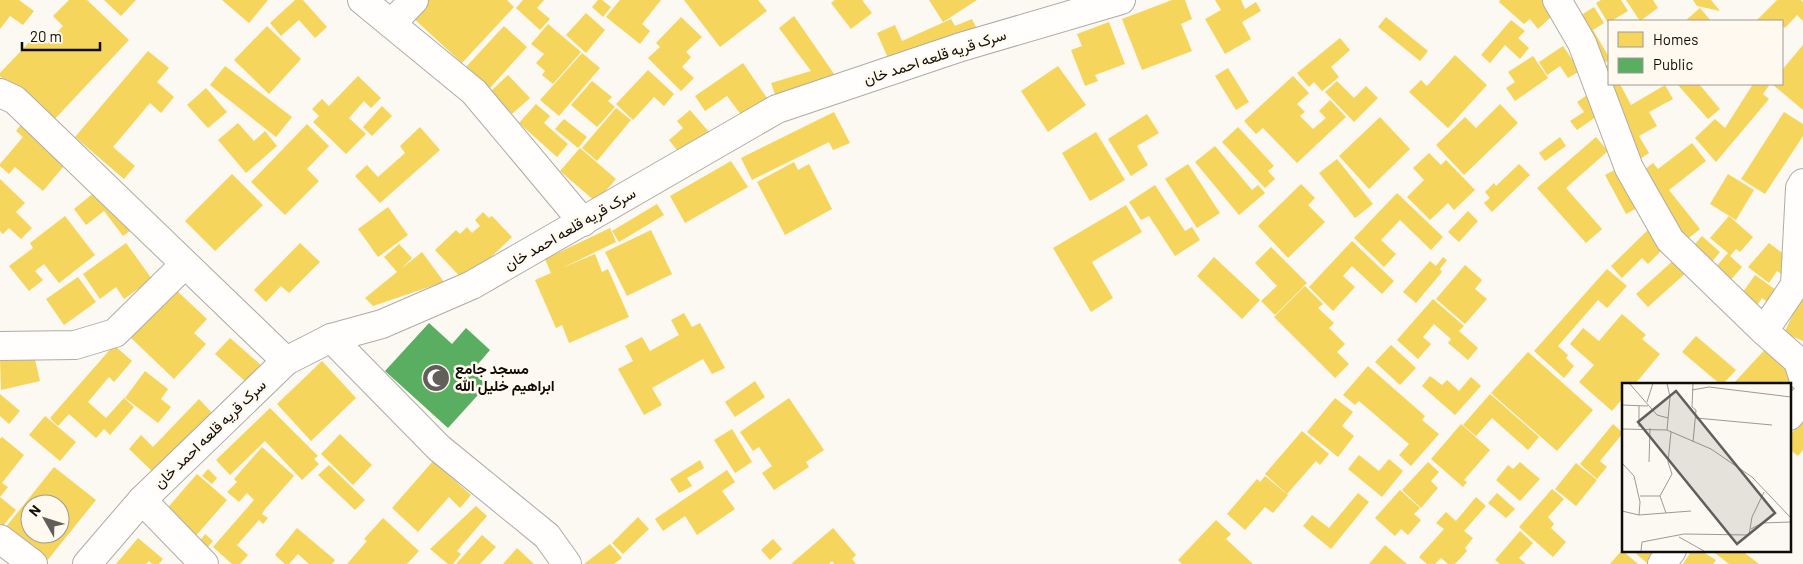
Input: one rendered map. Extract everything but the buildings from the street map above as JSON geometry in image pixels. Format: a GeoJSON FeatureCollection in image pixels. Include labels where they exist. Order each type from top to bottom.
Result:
{"type":"FeatureCollection","features":[{"type":"Feature","properties":{"kind":"street"},"geometry":{"type":"LineString","coordinates":[[362,0],[474,92],[583,222]]}},
{"type":"Feature","properties":{"kind":"street"},"geometry":{"type":"LineString","coordinates":[[391,24],[414,0]]}},
{"type":"Feature","properties":{"kind":"street","name":"سرک قریه قلعه احمد خان"},"geometry":{"type":"LineString","coordinates":[[87,564],[142,500],[286,361],[331,338],[382,324],[472,285],[777,109],[961,47],[1120,0]]}},
{"type":"Feature","properties":{"kind":"street"},"geometry":{"type":"LineString","coordinates":[[1557,0],[1582,43],[1629,168],[1670,240],[1764,331],[1798,361],[1803,377]]}},
{"type":"Feature","properties":{"kind":"street"},"geometry":{"type":"LineString","coordinates":[[0,93],[15,100],[286,361]]}},
{"type":"Feature","properties":{"kind":"street"},"geometry":{"type":"LineString","coordinates":[[1764,331],[1795,285],[1800,188],[1803,183]]}},
{"type":"Feature","properties":{"kind":"street"},"geometry":{"type":"LineString","coordinates":[[0,346],[75,345],[115,333],[186,264]]}},
{"type":"Feature","properties":{"kind":"street"},"geometry":{"type":"LineString","coordinates":[[331,338],[439,448],[547,536],[567,564]]}},
{"type":"Feature","properties":{"kind":"street"},"geometry":{"type":"LineString","coordinates":[[1790,415],[1803,400]]}},
{"type":"Feature","properties":{"kind":"street"},"geometry":{"type":"LineString","coordinates":[[142,500],[204,564]]}},
{"type":"Feature","properties":{"kind":"street"},"geometry":{"type":"LineString","coordinates":[[0,539],[33,564]]}},
{"type":"Feature","properties":{"kind":"street"},"geometry":{"type":"LineString","coordinates":[[1662,564],[1671,552]]}},
{"type":"Feature","properties":{"kind":"place","name":"مسجد جامع ابراهیم خلیل الله"},"geometry":{"type":"Point","coordinates":[436,378]}}]}
